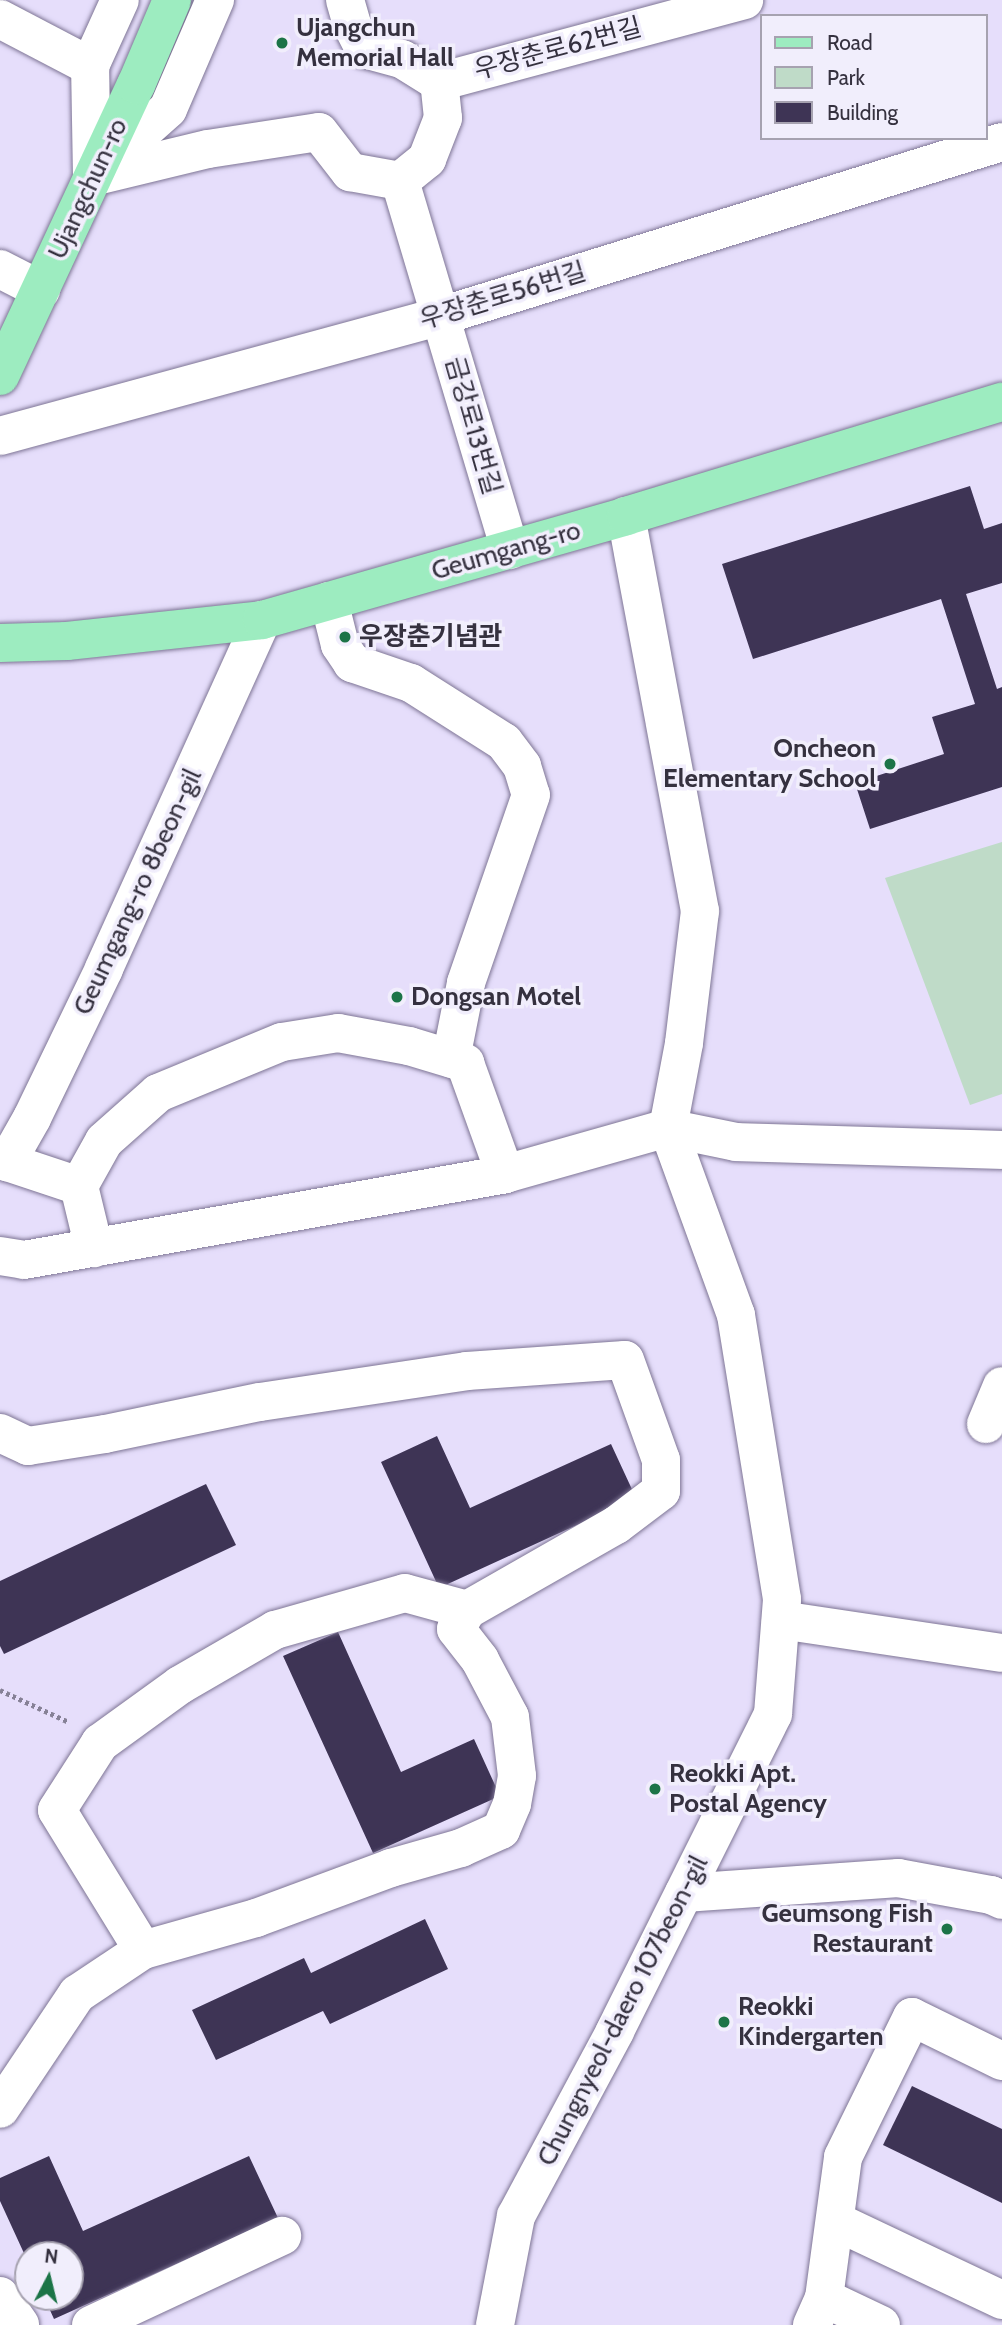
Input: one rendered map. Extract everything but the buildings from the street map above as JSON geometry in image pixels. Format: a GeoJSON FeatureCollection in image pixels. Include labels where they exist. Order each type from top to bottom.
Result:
{"type":"FeatureCollection","features":[{"type":"Feature","properties":{"kind":"main road","name":"Ujangchun-ro"},"geometry":{"type":"LineString","coordinates":[[0,376],[172,0]]}},
{"type":"Feature","properties":{"kind":"main road","name":"Geumgang-ro"},"geometry":{"type":"LineString","coordinates":[[0,643],[67,642],[262,620],[626,516],[1002,402]]}},
{"type":"Feature","properties":{"kind":"street"},"geometry":{"type":"LineString","coordinates":[[92,177],[90,66],[120,0]]}},
{"type":"Feature","properties":{"kind":"street"},"geometry":{"type":"LineString","coordinates":[[92,177],[168,109],[215,0]]}},
{"type":"Feature","properties":{"kind":"street"},"geometry":{"type":"LineString","coordinates":[[345,0],[352,25],[364,49],[402,59],[439,82]]}},
{"type":"Feature","properties":{"kind":"street","name":"우장춘로62번길"},"geometry":{"type":"LineString","coordinates":[[400,181],[427,159],[443,118],[439,82],[744,0]]}},
{"type":"Feature","properties":{"kind":"street"},"geometry":{"type":"LineString","coordinates":[[0,19],[90,66]]}},
{"type":"Feature","properties":{"kind":"street"},"geometry":{"type":"LineString","coordinates":[[92,177],[208,149],[319,132],[349,172],[400,181]]}},
{"type":"Feature","properties":{"kind":"street","name":"우장춘로56번길"},"geometry":{"type":"LineString","coordinates":[[0,436],[441,316],[1002,142]]}},
{"type":"Feature","properties":{"kind":"street","name":"금강로13번길"},"geometry":{"type":"LineString","coordinates":[[400,181],[510,550]]}},
{"type":"Feature","properties":{"kind":"street"},"geometry":{"type":"LineString","coordinates":[[0,268],[41,290]]}},
{"type":"Feature","properties":{"kind":"street"},"geometry":{"type":"LineString","coordinates":[[626,516],[700,911],[684,1042],[668,1128]]}},
{"type":"Feature","properties":{"kind":"street"},"geometry":{"type":"LineString","coordinates":[[329,601],[340,645],[352,663],[411,682],[504,742],[522,766],[531,795],[466,983],[452,1059]]}},
{"type":"Feature","properties":{"kind":"street","name":"Geumgang-ro 8beon-gil"},"geometry":{"type":"LineString","coordinates":[[79,1186],[7,1162],[32,1118],[104,969],[262,620]]}},
{"type":"Feature","properties":{"kind":"street"},"geometry":{"type":"LineString","coordinates":[[94,1248],[79,1186],[104,1141],[158,1093],[282,1042],[338,1033],[409,1046],[465,1063],[505,1174]]}},
{"type":"Feature","properties":{"kind":"street"},"geometry":{"type":"LineString","coordinates":[[0,1256],[24,1260],[505,1174],[668,1128],[736,1142],[1002,1150]]}},
{"type":"Feature","properties":{"kind":"street","name":"Chungnyeol-daero 107beon-gil"},"geometry":{"type":"LineString","coordinates":[[495,2325],[516,2216],[684,1893],[773,1714],[782,1599],[736,1315],[668,1128]]}},
{"type":"Feature","properties":{"kind":"street"},"geometry":{"type":"LineString","coordinates":[[0,1433],[28,1446],[105,1434],[260,1402],[467,1371],[625,1360],[661,1460],[661,1491],[616,1525],[467,1610],[456,1629],[480,1660],[510,1717],[517,1776],[512,1804],[501,1830],[461,1848],[391,1868],[256,1918],[143,1950],[77,1994],[0,2109]]}},
{"type":"Feature","properties":{"kind":"street"},"geometry":{"type":"LineString","coordinates":[[986,1424],[1002,1386]]}},
{"type":"Feature","properties":{"kind":"street"},"geometry":{"type":"LineString","coordinates":[[143,1950],[57,1810],[100,1742],[180,1685],[275,1630],[405,1593],[467,1610]]}},
{"type":"Feature","properties":{"kind":"street"},"geometry":{"type":"LineString","coordinates":[[781,1620],[1002,1653]]}},
{"type":"Feature","properties":{"kind":"street"},"geometry":{"type":"LineString","coordinates":[[684,1893],[898,1878],[991,1895],[1002,1900]]}},
{"type":"Feature","properties":{"kind":"street"},"geometry":{"type":"LineString","coordinates":[[881,2325],[818,2311],[835,2221],[843,2157],[912,2017],[1002,2061]]}},
{"type":"Feature","properties":{"kind":"street"},"geometry":{"type":"LineString","coordinates":[[835,2221],[1002,2300]]}},
{"type":"Feature","properties":{"kind":"street"},"geometry":{"type":"LineString","coordinates":[[91,2325],[282,2236]]}},
{"type":"Feature","properties":{"kind":"street"},"geometry":{"type":"LineString","coordinates":[[0,2296],[20,2325]]}},
{"type":"Feature","properties":{"kind":"path"},"geometry":{"type":"LineString","coordinates":[[0,1690],[72,1724]]}},
{"type":"Feature","properties":{"kind":"green space"},"geometry":{"type":"Polygon","coordinates":[[[1002,842],[1002,1094],[970,1105],[885,878],[1002,842]]]}},
{"type":"Feature","properties":{"kind":"place","name":"Ujangchun Memorial Hall"},"geometry":{"type":"Point","coordinates":[282,43]}},
{"type":"Feature","properties":{"kind":"place","name":"우장춘기념관"},"geometry":{"type":"Point","coordinates":[345,637]}},
{"type":"Feature","properties":{"kind":"place","name":"Oncheon Elementary School"},"geometry":{"type":"Point","coordinates":[890,764]}},
{"type":"Feature","properties":{"kind":"place","name":"Dongsan Motel"},"geometry":{"type":"Point","coordinates":[397,997]}},
{"type":"Feature","properties":{"kind":"place","name":"Reokki Apt. Postal Agency"},"geometry":{"type":"Point","coordinates":[655,1789]}},
{"type":"Feature","properties":{"kind":"place","name":"Geumsong Fish Restaurant"},"geometry":{"type":"Point","coordinates":[947,1929]}},
{"type":"Feature","properties":{"kind":"place","name":"Reokki Kindergarten"},"geometry":{"type":"Point","coordinates":[724,2022]}}]}
